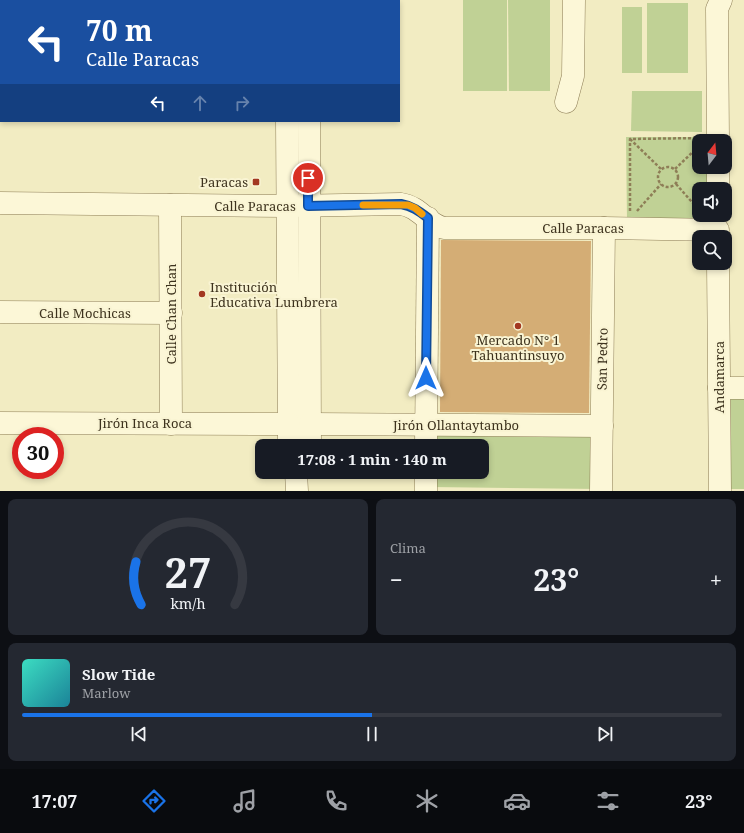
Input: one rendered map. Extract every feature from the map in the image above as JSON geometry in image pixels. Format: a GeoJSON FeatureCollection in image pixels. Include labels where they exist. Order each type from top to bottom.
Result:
{"type":"FeatureCollection","features":[{"type":"Feature","properties":{"kind":"street"},"geometry":{"type":"LineString","coordinates":[[566,102],[573,76],[574,0]]}},
{"type":"Feature","properties":{"kind":"street"},"geometry":{"type":"LineString","coordinates":[[712,134],[719,4]]}},
{"type":"Feature","properties":{"kind":"street"},"geometry":{"type":"LineString","coordinates":[[288,122],[298,206]]}},
{"type":"Feature","properties":{"kind":"street"},"geometry":{"type":"LineString","coordinates":[[294,435],[298,206],[309,122]]}},
{"type":"Feature","properties":{"kind":"street","name":"Calle Paracas"},"geometry":{"type":"LineString","coordinates":[[0,203],[298,206],[401,204],[415,208],[436,226],[445,228],[604,228],[630,224],[718,227]]}},
{"type":"Feature","properties":{"kind":"street","name":"Calle Chan Chan"},"geometry":{"type":"LineString","coordinates":[[170,205],[171,424]]}},
{"type":"Feature","properties":{"kind":"street"},"geometry":{"type":"LineString","coordinates":[[426,436],[428,218]]}},
{"type":"Feature","properties":{"kind":"street","name":"San Pedro"},"geometry":{"type":"LineString","coordinates":[[601,491],[604,228]]}},
{"type":"Feature","properties":{"kind":"street","name":"Andamarca"},"geometry":{"type":"LineString","coordinates":[[718,270],[720,491]]}},
{"type":"Feature","properties":{"kind":"street","name":"Calle Mochicas"},"geometry":{"type":"LineString","coordinates":[[0,312],[171,313]]}},
{"type":"Feature","properties":{"kind":"street"},"geometry":{"type":"LineString","coordinates":[[719,388],[744,388]]}},
{"type":"Feature","properties":{"kind":"street","name":"Jirón Inca Roca"},"geometry":{"type":"LineString","coordinates":[[0,423],[171,424],[294,435]]}},
{"type":"Feature","properties":{"kind":"street","name":"Jirón Ollantaytambo"},"geometry":{"type":"LineString","coordinates":[[294,435],[426,436],[602,426]]}},
{"type":"Feature","properties":{"kind":"street"},"geometry":{"type":"LineString","coordinates":[[288,479],[288,491]]}},
{"type":"Feature","properties":{"kind":"street"},"geometry":{"type":"LineString","coordinates":[[296,479],[297,491]]}},
{"type":"Feature","properties":{"kind":"street"},"geometry":{"type":"LineString","coordinates":[[309,491],[310,479]]}},
{"type":"Feature","properties":{"kind":"street"},"geometry":{"type":"LineString","coordinates":[[426,479],[426,491]]}},
{"type":"Feature","properties":{"kind":"path"},"geometry":{"type":"LineString","coordinates":[[630,138],[692,140]]}},
{"type":"Feature","properties":{"kind":"path"},"geometry":{"type":"LineString","coordinates":[[630,138],[661,169]]}},
{"type":"Feature","properties":{"kind":"path"},"geometry":{"type":"LineString","coordinates":[[630,138],[630,224]]}},
{"type":"Feature","properties":{"kind":"path"},"geometry":{"type":"LineString","coordinates":[[675,169],[692,153]]}},
{"type":"Feature","properties":{"kind":"path"},"geometry":{"type":"LineString","coordinates":[[667,166],[675,169],[679,176],[676,184],[669,187],[661,184],[658,176],[661,169],[667,166]]}},
{"type":"Feature","properties":{"kind":"path"},"geometry":{"type":"LineString","coordinates":[[630,224],[661,184]]}},
{"type":"Feature","properties":{"kind":"path"},"geometry":{"type":"LineString","coordinates":[[676,184],[692,202]]}},
{"type":"Feature","properties":{"kind":"green space"},"geometry":{"type":"Polygon","coordinates":[[[463,0],[507,0],[507,91],[463,91],[463,0]]]}},
{"type":"Feature","properties":{"kind":"green space"},"geometry":{"type":"Polygon","coordinates":[[[508,0],[550,0],[550,91],[509,91],[508,0]]]}},
{"type":"Feature","properties":{"kind":"green space"},"geometry":{"type":"Polygon","coordinates":[[[647,3],[688,3],[688,73],[647,73],[647,3]]]}},
{"type":"Feature","properties":{"kind":"green space"},"geometry":{"type":"Polygon","coordinates":[[[622,7],[642,7],[642,73],[622,73],[622,7]]]}},
{"type":"Feature","properties":{"kind":"green space"},"geometry":{"type":"Polygon","coordinates":[[[632,91],[702,91],[702,132],[631,131],[632,91]]]}},
{"type":"Feature","properties":{"kind":"green space"},"geometry":{"type":"Polygon","coordinates":[[[626,137],[692,137],[692,174],[710,174],[710,182],[692,182],[692,221],[627,221],[626,137]]]}},
{"type":"Feature","properties":{"kind":"green space"},"geometry":{"type":"Polygon","coordinates":[[[724,394],[744,394],[744,489],[727,489],[724,394]]]}},
{"type":"Feature","properties":{"kind":"green space"},"geometry":{"type":"Polygon","coordinates":[[[430,430],[599,431],[599,489],[430,487],[430,479],[489,479],[489,439],[430,439],[430,430]]]}},
{"type":"Feature","properties":{"kind":"building","name":"Mercado N° 1 Tahuantinsuyo"},"geometry":{"type":"Polygon","coordinates":[[[441,240],[591,241],[589,413],[440,412],[441,240]]]}},
{"type":"Feature","properties":{"kind":"slow traffic"},"geometry":{"type":"LineString","coordinates":[[363,205],[408,205],[415,208],[422,214]]}},
{"type":"Feature","properties":{"kind":"place","name":"Paracas"},"geometry":{"type":"Point","coordinates":[256,182]}},
{"type":"Feature","properties":{"kind":"place","name":"Institución Educativa Lumbrera"},"geometry":{"type":"Point","coordinates":[202,294]}},
{"type":"Feature","properties":{"kind":"place","name":"Mercado N° 1 Tahuantinsuyo"},"geometry":{"type":"Point","coordinates":[518,326]}},
{"type":"Feature","properties":{"kind":"route"},"geometry":{"type":"LineString","coordinates":[[308,178],[308,206],[401,204],[415,208],[428,218],[426,378]]}}]}
